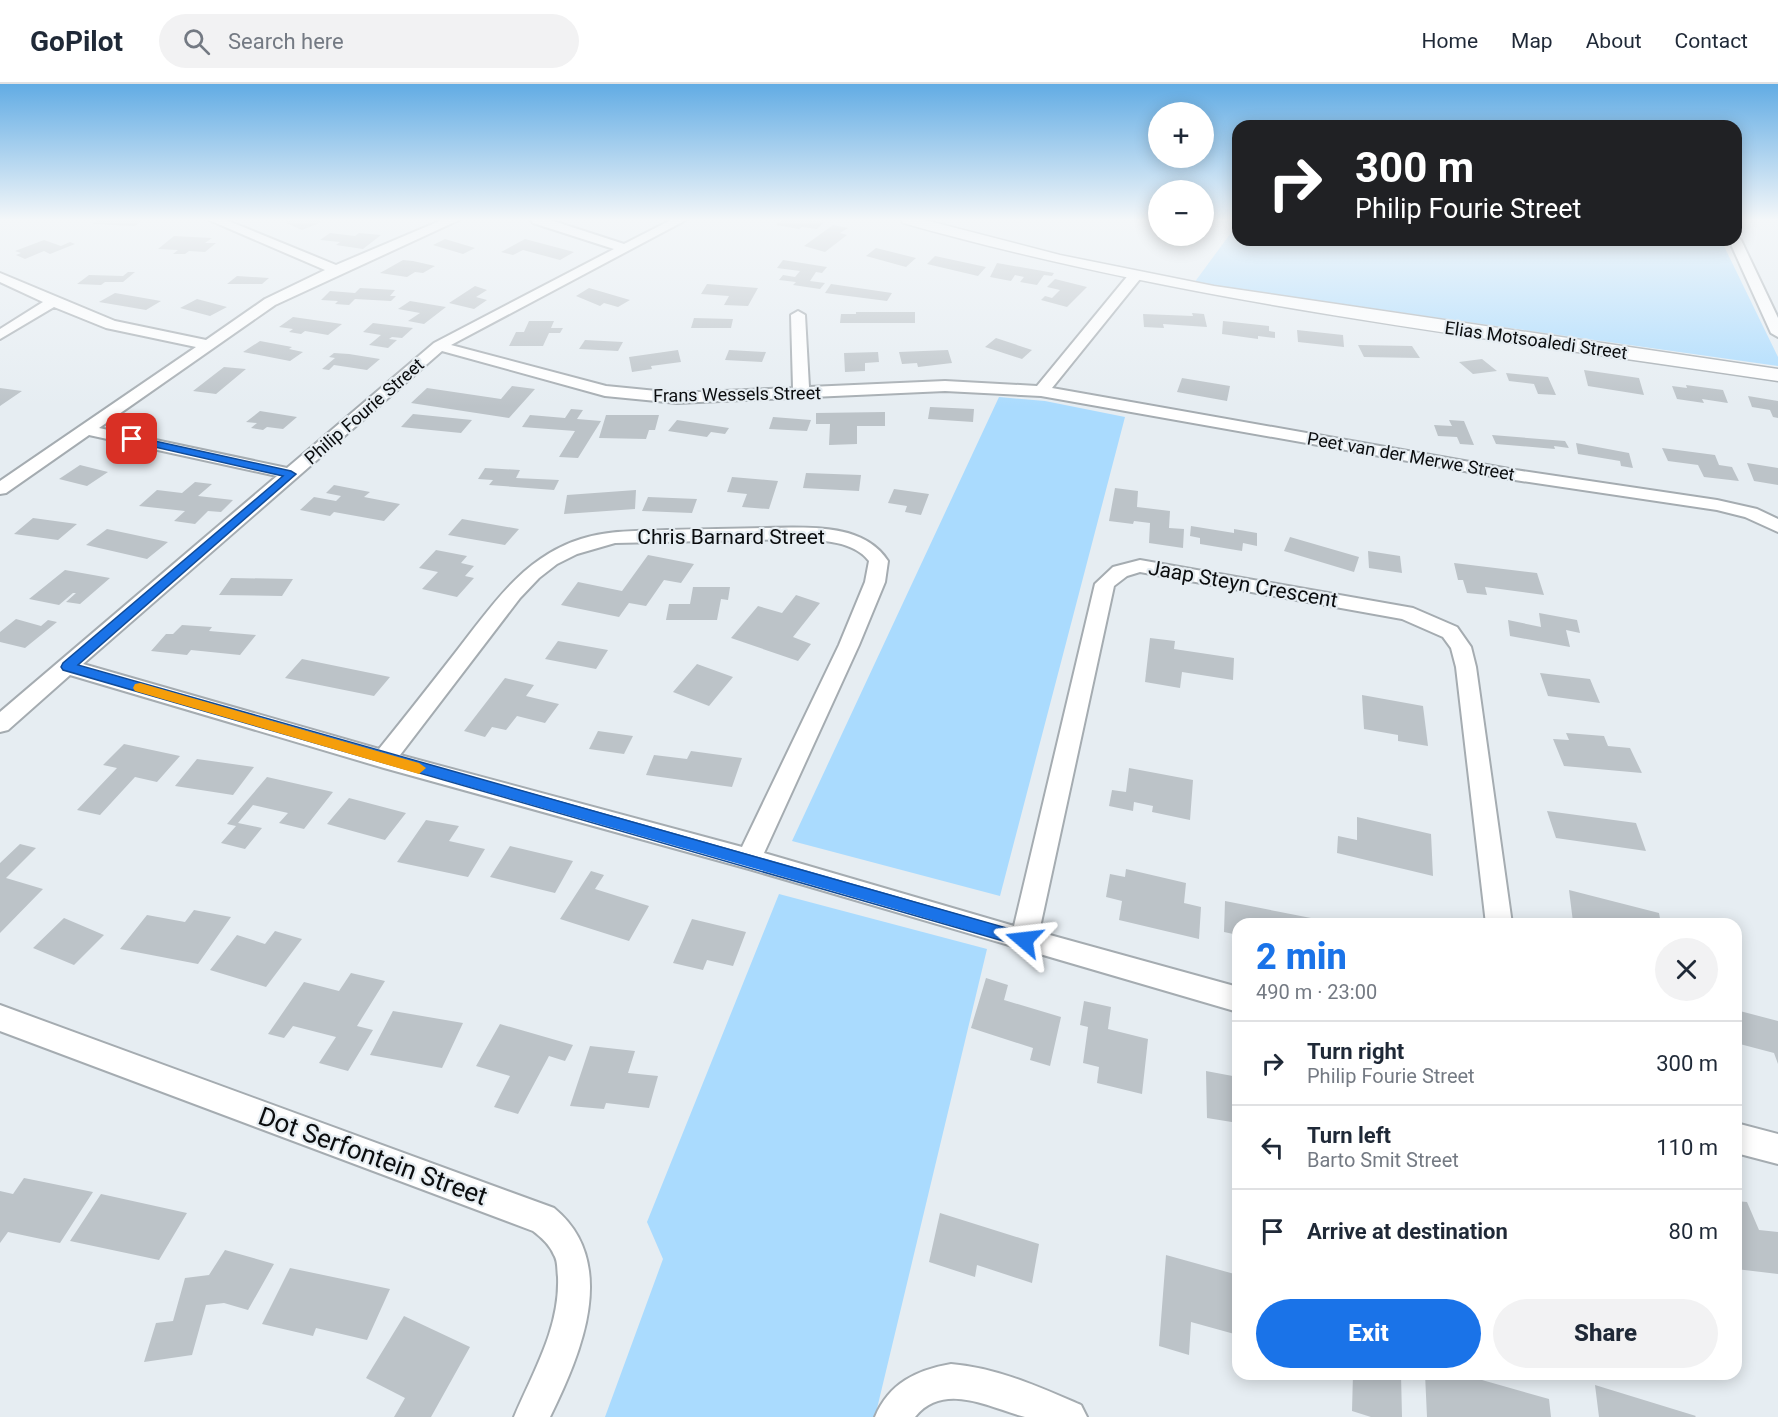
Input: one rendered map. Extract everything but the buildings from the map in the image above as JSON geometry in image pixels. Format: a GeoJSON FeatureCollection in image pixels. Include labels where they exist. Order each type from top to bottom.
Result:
{"type":"FeatureCollection","features":[{"type":"Feature","properties":{"kind":"street"},"geometry":{"type":"LineString","coordinates":[[11,282],[111,325],[209,345]]}},
{"type":"Feature","properties":{"kind":"street"},"geometry":{"type":"LineString","coordinates":[[0,489],[270,302],[311,282]]}},
{"type":"Feature","properties":{"kind":"street","name":"Philip Fourie Street"},"geometry":{"type":"LineString","coordinates":[[0,724],[439,346],[559,282]]}},
{"type":"Feature","properties":{"kind":"street"},"geometry":{"type":"LineString","coordinates":[[1041,391],[1130,282]]}},
{"type":"Feature","properties":{"kind":"street","name":"Elias Motsoaledi Street"},"geometry":{"type":"LineString","coordinates":[[1170,282],[1299,305],[1778,375]]}},
{"type":"Feature","properties":{"kind":"street"},"geometry":{"type":"LineString","coordinates":[[1755,282],[1778,333]]}},
{"type":"Feature","properties":{"kind":"street"},"geometry":{"type":"LineString","coordinates":[[0,335],[53,302]]}},
{"type":"Feature","properties":{"kind":"street"},"geometry":{"type":"LineString","coordinates":[[798,315],[801,393]]}},
{"type":"Feature","properties":{"kind":"street","name":"Frans Wessels Street"},"geometry":{"type":"LineString","coordinates":[[439,346],[622,394],[677,398],[945,386],[1041,391]]}},
{"type":"Feature","properties":{"kind":"street","name":"Peet van der Merwe Street"},"geometry":{"type":"LineString","coordinates":[[1041,391],[1504,473],[1717,505],[1751,513],[1778,526]]}},
{"type":"Feature","properties":{"kind":"street"},"geometry":{"type":"LineString","coordinates":[[88,430],[291,474]]}},
{"type":"Feature","properties":{"kind":"street","name":"Chris Barnard Street"},"geometry":{"type":"LineString","coordinates":[[384,759],[513,593],[550,560],[570,550],[587,543],[615,537],[798,533],[843,538],[873,553],[879,561],[875,582],[849,645],[749,859]]}},
{"type":"Feature","properties":{"kind":"street","name":"Jaap Steyn Crescent"},"geometry":{"type":"LineString","coordinates":[[1024,940],[1105,584],[1114,574],[1128,567],[1140,566],[1406,613],[1450,632],[1461,647],[1466,667],[1498,918]]}},
{"type":"Feature","properties":{"kind":"street"},"geometry":{"type":"LineString","coordinates":[[68,667],[384,759],[749,859],[1232,998]]}},
{"type":"Feature","properties":{"kind":"street","name":"Dot Serfontein Street"},"geometry":{"type":"LineString","coordinates":[[0,1018],[543,1219],[560,1233],[573,1262],[574,1302],[546,1390],[532,1417]]}},
{"type":"Feature","properties":{"kind":"street"},"geometry":{"type":"LineString","coordinates":[[1742,1140],[1778,1149]]}},
{"type":"Feature","properties":{"kind":"street"},"geometry":{"type":"LineString","coordinates":[[893,1417],[907,1397],[924,1387],[948,1380],[986,1386],[1069,1417]]}},
{"type":"Feature","properties":{"kind":"shaded area"},"geometry":{"type":"Polygon","coordinates":[[[1742,282],[1778,357],[1778,366],[1194,283],[1742,282]]]}},
{"type":"Feature","properties":{"kind":"shaded area"},"geometry":{"type":"Polygon","coordinates":[[[999,397],[1045,401],[1125,417],[1000,896],[792,841],[999,397]]]}},
{"type":"Feature","properties":{"kind":"shaded area"},"geometry":{"type":"Polygon","coordinates":[[[779,894],[987,949],[875,1417],[605,1417],[663,1259],[647,1222],[779,894]]]}},
{"type":"Feature","properties":{"kind":"slow traffic"},"geometry":{"type":"LineString","coordinates":[[140,688],[419,768]]}},
{"type":"Feature","properties":{"kind":"route"},"geometry":{"type":"LineString","coordinates":[[132,439],[291,474],[68,667],[384,759],[749,859],[1024,940]]}}]}
